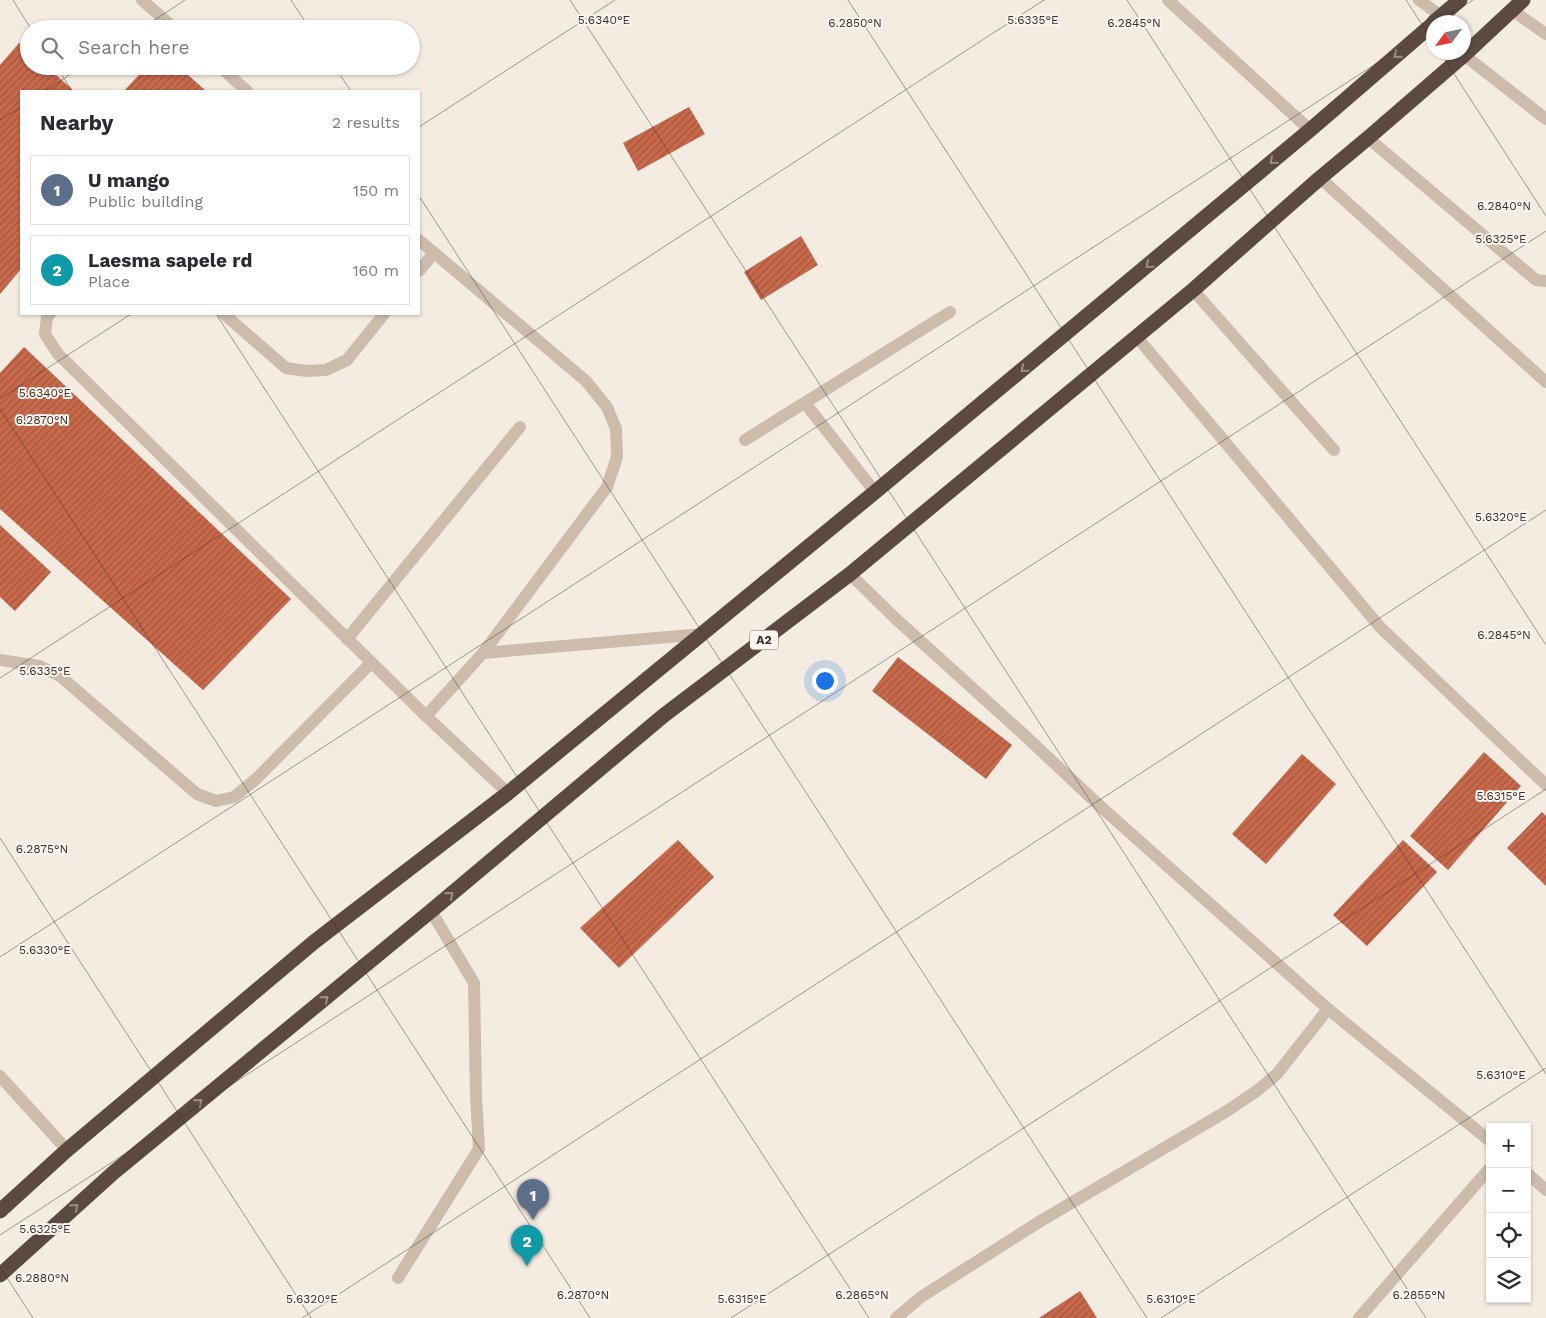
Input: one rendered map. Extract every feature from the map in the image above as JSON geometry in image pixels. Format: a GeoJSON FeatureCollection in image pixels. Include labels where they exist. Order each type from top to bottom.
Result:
{"type":"FeatureCollection","features":[{"type":"Feature","properties":{"kind":"highway"},"geometry":{"type":"LineString","coordinates":[[1443,15],[1460,0]]}},
{"type":"Feature","properties":{"kind":"highway","name":"A2"},"geometry":{"type":"LineString","coordinates":[[1471,49],[1518,5]]}},
{"type":"Feature","properties":{"kind":"highway"},"geometry":{"type":"LineString","coordinates":[[0,1211],[67,1150],[314,942],[508,794],[1310,130],[1426,30]]}},
{"type":"Feature","properties":{"kind":"highway","name":"A2"},"geometry":{"type":"LineString","coordinates":[[0,1275],[114,1173],[664,716],[850,574],[1193,290],[1458,60]]}},
{"type":"Feature","properties":{"kind":"street"},"geometry":{"type":"LineString","coordinates":[[142,0],[165,20]]}},
{"type":"Feature","properties":{"kind":"street"},"geometry":{"type":"LineString","coordinates":[[1168,0],[1310,130]]}},
{"type":"Feature","properties":{"kind":"street"},"geometry":{"type":"LineString","coordinates":[[1419,0],[1431,15]]}},
{"type":"Feature","properties":{"kind":"street"},"geometry":{"type":"LineString","coordinates":[[1518,5],[1546,34]]}},
{"type":"Feature","properties":{"kind":"street"},"geometry":{"type":"LineString","coordinates":[[1470,60],[1546,119]]}},
{"type":"Feature","properties":{"kind":"street"},"geometry":{"type":"LineString","coordinates":[[228,75],[246,90]]}},
{"type":"Feature","properties":{"kind":"street"},"geometry":{"type":"LineString","coordinates":[[1368,138],[1536,280],[1546,281]]}},
{"type":"Feature","properties":{"kind":"street"},"geometry":{"type":"LineString","coordinates":[[1320,178],[1546,382]]}},
{"type":"Feature","properties":{"kind":"street"},"geometry":{"type":"LineString","coordinates":[[420,241],[586,381],[607,407],[616,429],[617,457],[607,487],[483,653],[426,716]]}},
{"type":"Feature","properties":{"kind":"street"},"geometry":{"type":"LineString","coordinates":[[420,270],[434,253]]}},
{"type":"Feature","properties":{"kind":"street"},"geometry":{"type":"LineString","coordinates":[[1193,290],[1334,450]]}},
{"type":"Feature","properties":{"kind":"street"},"geometry":{"type":"LineString","coordinates":[[745,440],[950,312]]}},
{"type":"Feature","properties":{"kind":"street"},"geometry":{"type":"LineString","coordinates":[[49,315],[47,317],[45,334],[58,354],[371,663],[508,794]]}},
{"type":"Feature","properties":{"kind":"street"},"geometry":{"type":"LineString","coordinates":[[225,315],[286,368],[307,371],[326,370],[347,360],[383,315]]}},
{"type":"Feature","properties":{"kind":"street"},"geometry":{"type":"LineString","coordinates":[[1136,336],[1380,627],[1546,785]]}},
{"type":"Feature","properties":{"kind":"street"},"geometry":{"type":"LineString","coordinates":[[805,403],[875,492]]}},
{"type":"Feature","properties":{"kind":"street"},"geometry":{"type":"LineString","coordinates":[[347,639],[520,427]]}},
{"type":"Feature","properties":{"kind":"street"},"geometry":{"type":"LineString","coordinates":[[850,574],[896,619],[1100,806],[1328,1009],[1486,1138]]}},
{"type":"Feature","properties":{"kind":"street"},"geometry":{"type":"LineString","coordinates":[[483,653],[702,634]]}},
{"type":"Feature","properties":{"kind":"street"},"geometry":{"type":"LineString","coordinates":[[0,660],[39,666],[60,676],[197,794],[216,801],[234,797],[256,779],[371,663]]}},
{"type":"Feature","properties":{"kind":"street"},"geometry":{"type":"LineString","coordinates":[[398,1278],[479,1149],[474,983],[430,911]]}},
{"type":"Feature","properties":{"kind":"street"},"geometry":{"type":"LineString","coordinates":[[896,1318],[929,1292],[1039,1222],[1258,1090],[1277,1074],[1328,1009]]}},
{"type":"Feature","properties":{"kind":"street"},"geometry":{"type":"LineString","coordinates":[[0,1076],[67,1150]]}},
{"type":"Feature","properties":{"kind":"street"},"geometry":{"type":"LineString","coordinates":[[1359,1318],[1486,1173]]}},
{"type":"Feature","properties":{"kind":"street"},"geometry":{"type":"LineString","coordinates":[[1531,1177],[1546,1190]]}},
{"type":"Feature","properties":{"kind":"building"},"geometry":{"type":"Polygon","coordinates":[[[19,43],[20,75],[56,75],[73,90],[20,90],[20,270],[0,294],[0,65],[19,43]]]}},
{"type":"Feature","properties":{"kind":"building"},"geometry":{"type":"Polygon","coordinates":[[[139,75],[188,75],[205,90],[125,90],[139,75]]]}},
{"type":"Feature","properties":{"kind":"building"},"geometry":{"type":"Polygon","coordinates":[[[689,107],[705,134],[638,171],[623,143],[689,107]]]}},
{"type":"Feature","properties":{"kind":"building"},"geometry":{"type":"Polygon","coordinates":[[[801,236],[818,265],[761,300],[744,272],[801,236]]]}},
{"type":"Feature","properties":{"kind":"building"},"geometry":{"type":"Polygon","coordinates":[[[24,347],[291,599],[203,690],[0,509],[0,373],[24,347]]]}},
{"type":"Feature","properties":{"kind":"building"},"geometry":{"type":"Polygon","coordinates":[[[0,525],[51,572],[15,611],[0,597],[0,525]]]}},
{"type":"Feature","properties":{"kind":"building"},"geometry":{"type":"Polygon","coordinates":[[[898,657],[1012,745],[986,779],[872,691],[898,657]]]}},
{"type":"Feature","properties":{"kind":"building"},"geometry":{"type":"Polygon","coordinates":[[[1484,752],[1521,786],[1448,870],[1410,836],[1484,752]]]}},
{"type":"Feature","properties":{"kind":"building"},"geometry":{"type":"Polygon","coordinates":[[[1302,754],[1336,784],[1266,864],[1232,834],[1302,754]]]}},
{"type":"Feature","properties":{"kind":"building"},"geometry":{"type":"Polygon","coordinates":[[[1542,812],[1546,816],[1546,886],[1507,848],[1542,812]]]}},
{"type":"Feature","properties":{"kind":"building"},"geometry":{"type":"Polygon","coordinates":[[[678,840],[714,877],[619,968],[580,928],[678,840]]]}},
{"type":"Feature","properties":{"kind":"building"},"geometry":{"type":"Polygon","coordinates":[[[1403,840],[1437,872],[1367,946],[1333,915],[1403,840]]]}},
{"type":"Feature","properties":{"kind":"building"},"geometry":{"type":"Polygon","coordinates":[[[1080,1291],[1097,1318],[1039,1318],[1080,1291]]]}},
{"type":"Feature","properties":{"kind":"place","name":"U mango"},"geometry":{"type":"Point","coordinates":[533,1220]}},
{"type":"Feature","properties":{"kind":"place","name":"Laesma sapele rd"},"geometry":{"type":"Point","coordinates":[527,1266]}}]}
